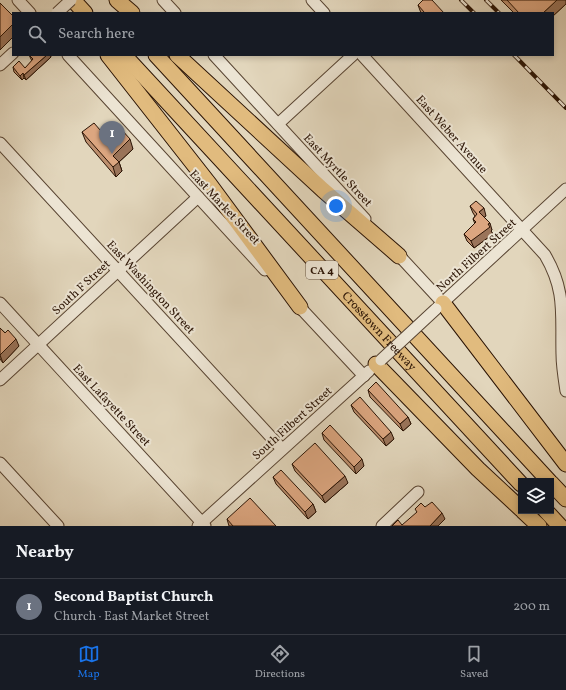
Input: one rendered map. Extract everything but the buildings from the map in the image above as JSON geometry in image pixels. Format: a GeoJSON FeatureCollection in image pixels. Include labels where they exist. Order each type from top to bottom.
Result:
{"type":"FeatureCollection","features":[{"type":"Feature","properties":{"kind":"highway"},"geometry":{"type":"LineString","coordinates":[[65,0],[75,12]]}},
{"type":"Feature","properties":{"kind":"highway"},"geometry":{"type":"LineString","coordinates":[[72,0],[84,12]]}},
{"type":"Feature","properties":{"kind":"highway"},"geometry":{"type":"LineString","coordinates":[[106,0],[117,12]]}},
{"type":"Feature","properties":{"kind":"highway"},"geometry":{"type":"LineString","coordinates":[[117,0],[131,12]]}},
{"type":"Feature","properties":{"kind":"highway"},"geometry":{"type":"LineString","coordinates":[[109,56],[210,186],[300,307]]}},
{"type":"Feature","properties":{"kind":"highway","name":"Crosstown Freeway"},"geometry":{"type":"LineString","coordinates":[[125,56],[518,481]]}},
{"type":"Feature","properties":{"kind":"highway","name":"Crosstown Freeway"},"geometry":{"type":"LineString","coordinates":[[157,56],[546,478]]}},
{"type":"Feature","properties":{"kind":"highway"},"geometry":{"type":"LineString","coordinates":[[178,56],[323,190],[399,256]]}},
{"type":"Feature","properties":{"kind":"highway"},"geometry":{"type":"LineString","coordinates":[[440,306],[566,464]]}},
{"type":"Feature","properties":{"kind":"highway"},"geometry":{"type":"LineString","coordinates":[[379,362],[478,469],[518,506]]}},
{"type":"Feature","properties":{"kind":"highway","name":"Crosstown Freeway"},"geometry":{"type":"LineString","coordinates":[[554,486],[566,499]]}},
{"type":"Feature","properties":{"kind":"highway"},"geometry":{"type":"LineString","coordinates":[[526,514],[539,526]]}},
{"type":"Feature","properties":{"kind":"highway"},"geometry":{"type":"LineString","coordinates":[[549,514],[560,526]]}},
{"type":"Feature","properties":{"kind":"street"},"geometry":{"type":"LineString","coordinates":[[18,0],[29,12]]}},
{"type":"Feature","properties":{"kind":"street"},"geometry":{"type":"LineString","coordinates":[[58,12],[72,0]]}},
{"type":"Feature","properties":{"kind":"street"},"geometry":{"type":"LineString","coordinates":[[163,0],[174,12]]}},
{"type":"Feature","properties":{"kind":"street"},"geometry":{"type":"LineString","coordinates":[[312,0],[323,12]]}},
{"type":"Feature","properties":{"kind":"street"},"geometry":{"type":"LineString","coordinates":[[0,65],[12,54]]}},
{"type":"Feature","properties":{"kind":"street","name":"East Market Street"},"geometry":{"type":"LineString","coordinates":[[69,56],[364,376]]}},
{"type":"Feature","properties":{"kind":"street","name":"East Myrtle Street"},"geometry":{"type":"LineString","coordinates":[[215,56],[399,256],[440,306]]}},
{"type":"Feature","properties":{"kind":"street"},"geometry":{"type":"LineString","coordinates":[[278,124],[352,56]]}},
{"type":"Feature","properties":{"kind":"street","name":"East Weber Avenue"},"geometry":{"type":"LineString","coordinates":[[363,56],[522,230]]}},
{"type":"Feature","properties":{"kind":"street","name":"East Washington Street"},"geometry":{"type":"LineString","coordinates":[[0,142],[282,449]]}},
{"type":"Feature","properties":{"kind":"street","name":"North Filbert Street"},"geometry":{"type":"LineString","coordinates":[[404,339],[566,189]]}},
{"type":"Feature","properties":{"kind":"street","name":"South F Street"},"geometry":{"type":"LineString","coordinates":[[0,380],[198,197]]}},
{"type":"Feature","properties":{"kind":"street"},"geometry":{"type":"LineString","coordinates":[[522,230],[545,254],[560,285],[563,309],[562,353],[566,391]]}},
{"type":"Feature","properties":{"kind":"street","name":"East Lafayette Street"},"geometry":{"type":"LineString","coordinates":[[0,302],[202,525]]}},
{"type":"Feature","properties":{"kind":"street","name":"South Filbert Street"},"geometry":{"type":"LineString","coordinates":[[202,525],[282,449],[404,339]]}},
{"type":"Feature","properties":{"kind":"street"},"geometry":{"type":"LineString","coordinates":[[0,463],[58,526]]}},
{"type":"Feature","properties":{"kind":"street"},"geometry":{"type":"LineString","coordinates":[[382,526],[418,492]]}},
{"type":"Feature","properties":{"kind":"railway"},"geometry":{"type":"LineString","coordinates":[[461,0],[473,12]]}},
{"type":"Feature","properties":{"kind":"railway"},"geometry":{"type":"LineString","coordinates":[[486,0],[498,12]]}},
{"type":"Feature","properties":{"kind":"railway"},"geometry":{"type":"LineString","coordinates":[[515,56],[566,108]]}},
{"type":"Feature","properties":{"kind":"place","name":"Second Baptist Church"},"geometry":{"type":"Point","coordinates":[112,154]}}]}
